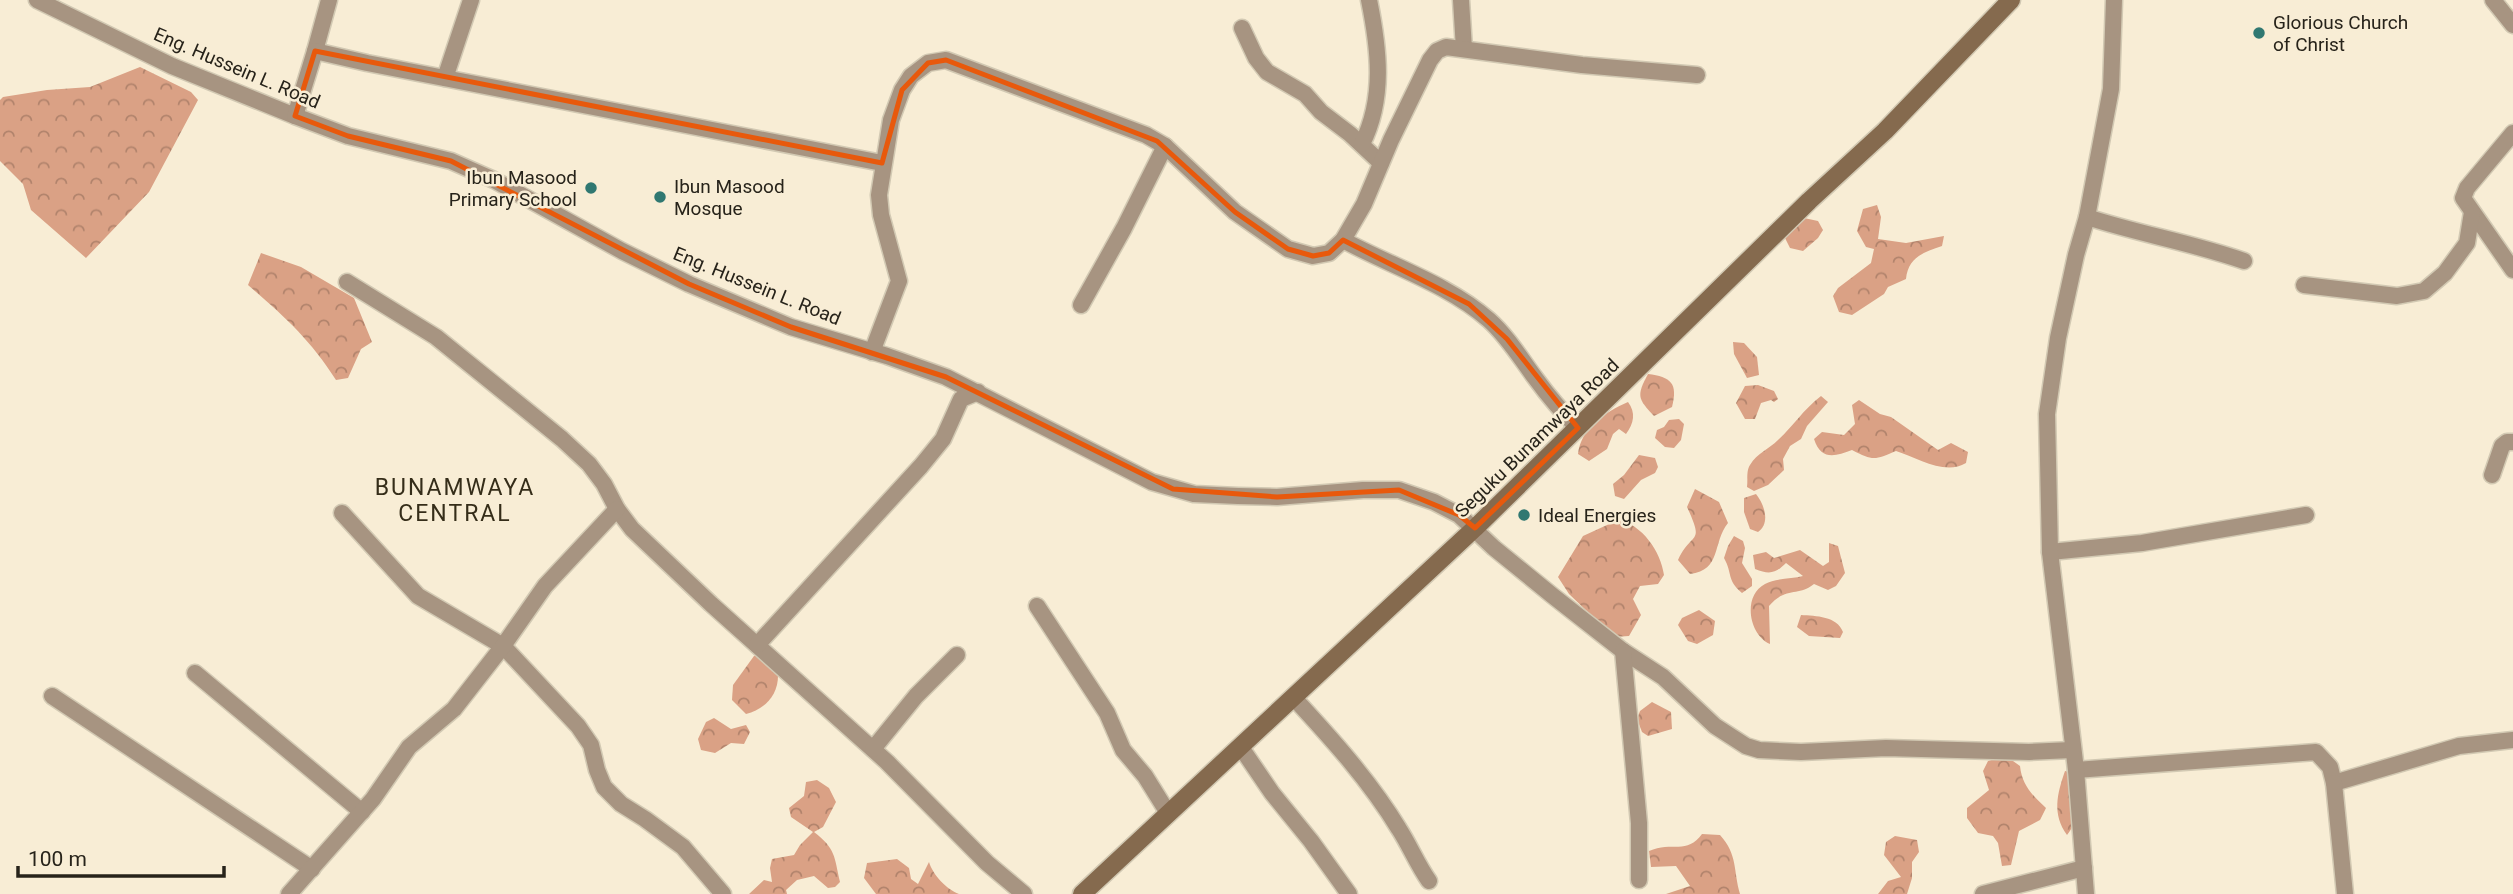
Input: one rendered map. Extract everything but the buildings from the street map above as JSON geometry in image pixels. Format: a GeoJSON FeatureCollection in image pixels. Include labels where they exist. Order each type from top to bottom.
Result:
{"type":"FeatureCollection","features":[{"type":"Feature","properties":{"kind":"main road","name":"Seguku Bunamwaya Road"},"geometry":{"type":"LineString","coordinates":[[1082,894],[1475,528],[1809,201],[1885,131],[2011,0]]}},
{"type":"Feature","properties":{"kind":"street","name":"Eng. Hussein L. Road"},"geometry":{"type":"LineString","coordinates":[[37,0],[172,66],[295,116],[348,136],[451,161],[495,180],[622,251],[689,284],[791,327],[922,367],[978,392],[1152,482],[1194,494],[1278,497],[1399,490],[1442,506],[1459,515],[1494,548],[1623,651],[1663,677],[1715,726],[1731,738],[1759,750],[2072,750]]}},
{"type":"Feature","properties":{"kind":"street"},"geometry":{"type":"LineString","coordinates":[[295,116],[329,0]]}},
{"type":"Feature","properties":{"kind":"street"},"geometry":{"type":"LineString","coordinates":[[445,78],[471,0]]}},
{"type":"Feature","properties":{"kind":"street"},"geometry":{"type":"LineString","coordinates":[[1362,144],[1370,129],[1380,84],[1369,0]]}},
{"type":"Feature","properties":{"kind":"street"},"geometry":{"type":"LineString","coordinates":[[1461,0],[1464,49]]}},
{"type":"Feature","properties":{"kind":"street"},"geometry":{"type":"LineString","coordinates":[[2086,894],[2076,770],[2050,552],[2047,414],[2058,338],[2087,217],[2111,89],[2114,0]]}},
{"type":"Feature","properties":{"kind":"street"},"geometry":{"type":"LineString","coordinates":[[2493,0],[2513,25]]}},
{"type":"Feature","properties":{"kind":"street"},"geometry":{"type":"LineString","coordinates":[[1242,28],[1256,58],[1267,72],[1305,94],[1321,112],[1362,144],[1381,163]]}},
{"type":"Feature","properties":{"kind":"street"},"geometry":{"type":"LineString","coordinates":[[872,352],[899,281],[880,206],[882,163],[891,120],[907,83],[911,76],[928,63],[946,60],[1146,135],[1165,146],[1235,212],[1288,249],[1313,257],[1329,253],[1343,240],[1364,204],[1430,60],[1437,51],[1446,47],[1582,65],[1697,75]]}},
{"type":"Feature","properties":{"kind":"street"},"geometry":{"type":"LineString","coordinates":[[315,51],[820,153],[882,163]]}},
{"type":"Feature","properties":{"kind":"street"},"geometry":{"type":"LineString","coordinates":[[2513,132],[2467,188],[2463,198],[2513,270]]}},
{"type":"Feature","properties":{"kind":"street"},"geometry":{"type":"LineString","coordinates":[[1081,305],[1165,146]]}},
{"type":"Feature","properties":{"kind":"street"},"geometry":{"type":"LineString","coordinates":[[2304,285],[2397,296],[2424,291],[2445,273],[2467,243],[2472,212]]}},
{"type":"Feature","properties":{"kind":"street"},"geometry":{"type":"LineString","coordinates":[[2087,217],[2244,261]]}},
{"type":"Feature","properties":{"kind":"street"},"geometry":{"type":"LineString","coordinates":[[1343,240],[1469,304],[1507,339],[1553,401],[1578,428]]}},
{"type":"Feature","properties":{"kind":"street"},"geometry":{"type":"LineString","coordinates":[[347,282],[436,337],[562,439],[589,464],[632,529],[873,749],[987,863],[1024,894]]}},
{"type":"Feature","properties":{"kind":"street"},"geometry":{"type":"LineString","coordinates":[[757,645],[921,466],[943,439],[961,399],[978,392]]}},
{"type":"Feature","properties":{"kind":"street"},"geometry":{"type":"LineString","coordinates":[[2492,475],[2502,446],[2513,442]]}},
{"type":"Feature","properties":{"kind":"street"},"geometry":{"type":"LineString","coordinates":[[289,894],[362,812],[409,747],[454,709],[545,586],[617,509]]}},
{"type":"Feature","properties":{"kind":"street"},"geometry":{"type":"LineString","coordinates":[[342,513],[418,596],[503,646],[578,726],[591,745],[604,788],[621,804],[645,818],[683,847],[723,894]]}},
{"type":"Feature","properties":{"kind":"street"},"geometry":{"type":"LineString","coordinates":[[2050,552],[2142,543],[2306,515]]}},
{"type":"Feature","properties":{"kind":"street"},"geometry":{"type":"LineString","coordinates":[[1037,606],[1107,713],[1124,750],[1145,776],[1168,813]]}},
{"type":"Feature","properties":{"kind":"street"},"geometry":{"type":"LineString","coordinates":[[1623,651],[1638,814],[1639,880]]}},
{"type":"Feature","properties":{"kind":"street"},"geometry":{"type":"LineString","coordinates":[[873,749],[916,696],[957,655]]}},
{"type":"Feature","properties":{"kind":"street"},"geometry":{"type":"LineString","coordinates":[[195,673],[362,812]]}},
{"type":"Feature","properties":{"kind":"street"},"geometry":{"type":"LineString","coordinates":[[51,696],[312,869]]}},
{"type":"Feature","properties":{"kind":"street"},"geometry":{"type":"LineString","coordinates":[[1293,697],[1325,732],[1381,804],[1429,881]]}},
{"type":"Feature","properties":{"kind":"street"},"geometry":{"type":"LineString","coordinates":[[2334,783],[2459,746],[2513,740]]}},
{"type":"Feature","properties":{"kind":"street"},"geometry":{"type":"LineString","coordinates":[[1240,746],[1272,793],[1349,894]]}},
{"type":"Feature","properties":{"kind":"street"},"geometry":{"type":"LineString","coordinates":[[2076,770],[2316,752],[2330,767],[2334,783],[2345,894]]}},
{"type":"Feature","properties":{"kind":"street"},"geometry":{"type":"LineString","coordinates":[[1983,894],[2084,868]]}},
{"type":"Feature","properties":{"kind":"highlighted area"},"geometry":{"type":"Polygon","coordinates":[[[315,51],[882,163],[902,90],[928,63],[946,60],[1157,141],[1235,212],[1288,249],[1313,256],[1329,253],[1343,240],[1469,304],[1507,339],[1578,428],[1475,528],[1459,515],[1399,490],[1277,497],[1173,489],[946,377],[791,327],[689,284],[451,161],[348,136],[295,116],[315,51]]]}},
{"type":"Feature","properties":{"kind":"green space"},"geometry":{"type":"Polygon","coordinates":[[[140,67],[191,92],[198,100],[149,192],[86,258],[31,210],[23,184],[0,161],[0,100],[3,97],[47,90],[90,87],[140,67]]]}},
{"type":"Feature","properties":{"kind":"green space"},"geometry":{"type":"Polygon","coordinates":[[[1877,205],[1881,217],[1878,239],[1906,243],[1944,236],[1942,246],[1918,257],[1910,266],[1906,279],[1888,287],[1884,294],[1852,315],[1839,312],[1833,296],[1838,288],[1871,263],[1874,249],[1866,247],[1857,231],[1863,209],[1877,205]]]}},
{"type":"Feature","properties":{"kind":"green space"},"geometry":{"type":"Polygon","coordinates":[[[1804,218],[1818,221],[1823,230],[1803,251],[1790,248],[1784,236],[1804,218]]]}},
{"type":"Feature","properties":{"kind":"green space"},"geometry":{"type":"Polygon","coordinates":[[[261,253],[301,267],[354,298],[372,342],[361,349],[348,378],[336,380],[296,329],[248,285],[261,253]]]}},
{"type":"Feature","properties":{"kind":"green space"},"geometry":{"type":"Polygon","coordinates":[[[1733,342],[1744,343],[1757,357],[1759,375],[1747,378],[1734,354],[1733,342]]]}},
{"type":"Feature","properties":{"kind":"green space"},"geometry":{"type":"Polygon","coordinates":[[[1648,374],[1667,379],[1674,392],[1672,407],[1654,416],[1640,397],[1648,374]]]}},
{"type":"Feature","properties":{"kind":"green space"},"geometry":{"type":"Polygon","coordinates":[[[1758,385],[1774,391],[1778,399],[1761,403],[1755,419],[1745,419],[1736,403],[1745,386],[1758,385]]]}},
{"type":"Feature","properties":{"kind":"green space"},"geometry":{"type":"Polygon","coordinates":[[[1821,396],[1828,402],[1807,426],[1801,439],[1790,446],[1783,459],[1784,470],[1768,485],[1754,491],[1747,487],[1748,470],[1753,461],[1821,396]]]}},
{"type":"Feature","properties":{"kind":"green space"},"geometry":{"type":"Polygon","coordinates":[[[1859,400],[1880,414],[1891,417],[1938,450],[1951,443],[1968,452],[1966,463],[1958,467],[1940,467],[1896,451],[1874,458],[1852,450],[1834,455],[1824,454],[1814,439],[1822,432],[1844,435],[1855,424],[1852,405],[1859,400]]]}},
{"type":"Feature","properties":{"kind":"green space"},"geometry":{"type":"Polygon","coordinates":[[[1628,402],[1633,418],[1626,434],[1619,429],[1613,434],[1607,449],[1589,461],[1578,454],[1589,429],[1611,411],[1628,402]]]}},
{"type":"Feature","properties":{"kind":"green space"},"geometry":{"type":"Polygon","coordinates":[[[1679,419],[1684,424],[1681,440],[1674,448],[1665,447],[1655,438],[1657,430],[1664,427],[1669,420],[1679,419]]]}},
{"type":"Feature","properties":{"kind":"green space"},"geometry":{"type":"Polygon","coordinates":[[[1639,455],[1655,458],[1658,467],[1655,473],[1641,480],[1624,499],[1615,496],[1613,484],[1624,475],[1639,455]]]}},
{"type":"Feature","properties":{"kind":"green space"},"geometry":{"type":"Polygon","coordinates":[[[1695,489],[1719,502],[1728,523],[1712,561],[1707,567],[1690,574],[1678,560],[1696,533],[1687,507],[1695,489]]]}},
{"type":"Feature","properties":{"kind":"green space"},"geometry":{"type":"Polygon","coordinates":[[[1756,494],[1764,508],[1765,519],[1758,532],[1750,529],[1744,512],[1744,498],[1756,494]]]}},
{"type":"Feature","properties":{"kind":"green space"},"geometry":{"type":"Polygon","coordinates":[[[1618,520],[1635,527],[1649,540],[1659,557],[1664,575],[1658,584],[1640,586],[1633,599],[1641,615],[1629,636],[1614,637],[1569,594],[1558,577],[1583,536],[1618,520]]]}},
{"type":"Feature","properties":{"kind":"green space"},"geometry":{"type":"Polygon","coordinates":[[[1734,536],[1743,541],[1745,548],[1742,563],[1752,579],[1752,586],[1742,593],[1732,580],[1724,558],[1734,536]]]}},
{"type":"Feature","properties":{"kind":"green space"},"geometry":{"type":"Polygon","coordinates":[[[1829,543],[1838,546],[1845,573],[1836,586],[1828,590],[1814,584],[1775,600],[1769,606],[1770,644],[1757,633],[1753,624],[1753,597],[1769,582],[1803,576],[1786,563],[1772,572],[1755,569],[1753,555],[1766,552],[1774,558],[1800,550],[1823,566],[1829,562],[1829,543]]]}},
{"type":"Feature","properties":{"kind":"green space"},"geometry":{"type":"Polygon","coordinates":[[[1699,610],[1715,621],[1713,635],[1697,644],[1688,641],[1678,625],[1682,618],[1699,610]]]}},
{"type":"Feature","properties":{"kind":"green space"},"geometry":{"type":"Polygon","coordinates":[[[1801,615],[1831,620],[1843,632],[1840,638],[1809,636],[1797,627],[1801,615]]]}},
{"type":"Feature","properties":{"kind":"green space"},"geometry":{"type":"Polygon","coordinates":[[[754,656],[760,656],[778,673],[778,681],[770,700],[746,714],[732,700],[733,685],[754,656]]]}},
{"type":"Feature","properties":{"kind":"green space"},"geometry":{"type":"Polygon","coordinates":[[[1652,702],[1671,712],[1672,729],[1648,736],[1642,732],[1637,719],[1640,711],[1652,702]]]}},
{"type":"Feature","properties":{"kind":"green space"},"geometry":{"type":"Polygon","coordinates":[[[714,718],[731,729],[746,725],[750,732],[744,744],[731,743],[715,753],[701,750],[698,739],[706,722],[714,718]]]}},
{"type":"Feature","properties":{"kind":"green space"},"geometry":{"type":"Polygon","coordinates":[[[1999,758],[2013,761],[2020,766],[2028,789],[2046,808],[2040,820],[2019,831],[2011,865],[2002,866],[1998,843],[1993,836],[1978,833],[1967,818],[1967,808],[1989,790],[1983,771],[1988,761],[1999,758]]]}},
{"type":"Feature","properties":{"kind":"green space"},"geometry":{"type":"Polygon","coordinates":[[[2065,771],[2070,772],[2069,790],[2073,819],[2067,835],[2059,819],[2057,804],[2065,771]]]}},
{"type":"Feature","properties":{"kind":"green space"},"geometry":{"type":"Polygon","coordinates":[[[817,780],[829,788],[836,802],[823,827],[814,832],[830,848],[840,882],[835,887],[828,888],[814,876],[797,880],[786,890],[787,894],[749,894],[764,880],[772,882],[772,859],[794,855],[813,832],[791,817],[789,808],[804,796],[806,782],[817,780]]]}},
{"type":"Feature","properties":{"kind":"green space"},"geometry":{"type":"Polygon","coordinates":[[[1702,834],[1720,835],[1726,842],[1732,856],[1740,894],[1666,894],[1690,886],[1676,866],[1651,867],[1649,851],[1685,846],[1702,834]]]}},
{"type":"Feature","properties":{"kind":"green space"},"geometry":{"type":"Polygon","coordinates":[[[1895,836],[1917,840],[1919,852],[1912,862],[1912,878],[1907,894],[1878,894],[1888,881],[1901,877],[1884,855],[1886,842],[1895,836]]]}},
{"type":"Feature","properties":{"kind":"green space"},"geometry":{"type":"Polygon","coordinates":[[[897,859],[909,868],[911,879],[918,884],[929,862],[941,881],[959,894],[876,894],[864,878],[867,863],[897,859]]]}},
{"type":"Feature","properties":{"kind":"place","name":"Glorious Church of Christ"},"geometry":{"type":"Point","coordinates":[2259,33]}},
{"type":"Feature","properties":{"kind":"place","name":"Ibun Masood Primary School"},"geometry":{"type":"Point","coordinates":[591,188]}},
{"type":"Feature","properties":{"kind":"place","name":"Ibun Masood Mosque"},"geometry":{"type":"Point","coordinates":[660,197]}},
{"type":"Feature","properties":{"kind":"place","name":"Ideal Energies"},"geometry":{"type":"Point","coordinates":[1524,515]}},
{"type":"Feature","properties":{"kind":"district","name":"BUNAMWAYA CENTRAL"},"geometry":{"type":"Point","coordinates":[455,500]}}]}
